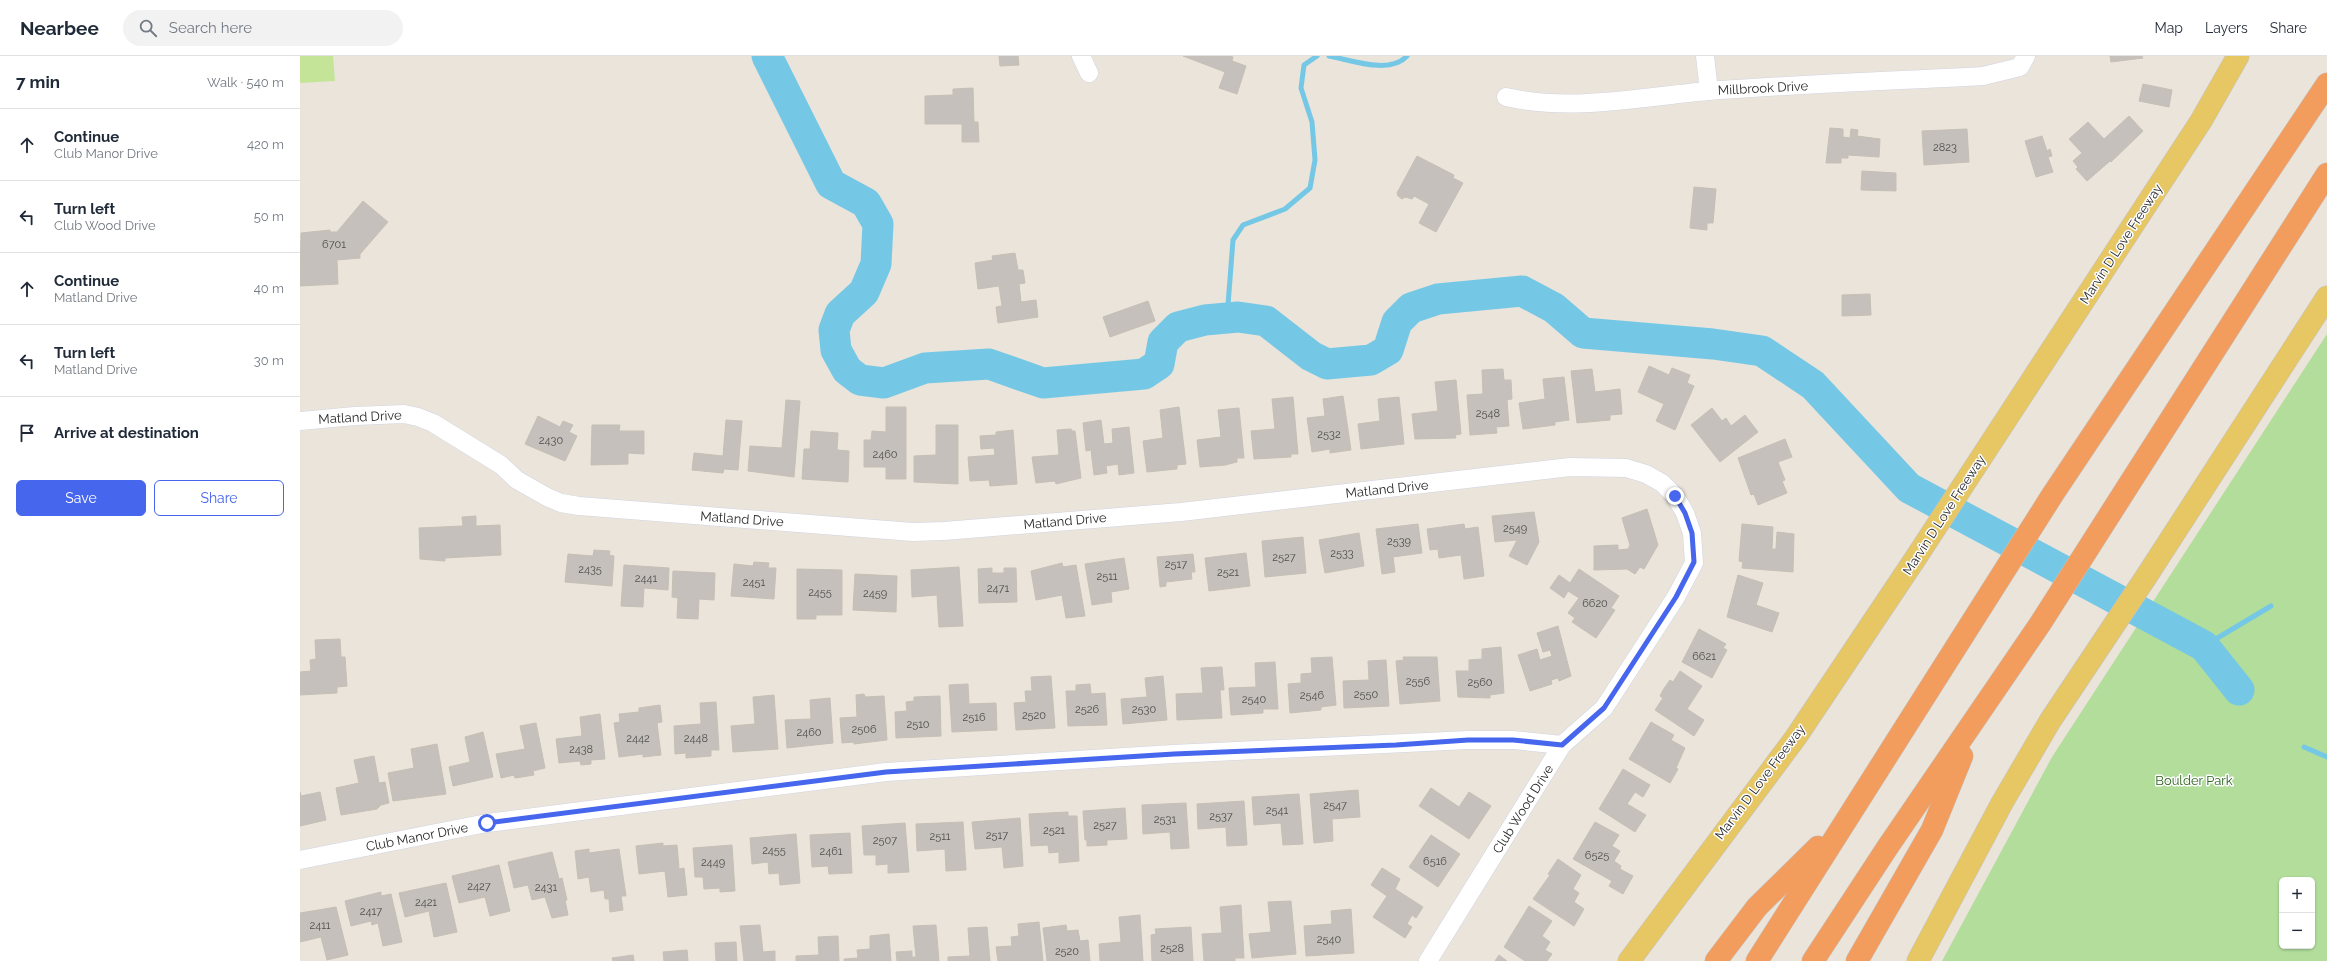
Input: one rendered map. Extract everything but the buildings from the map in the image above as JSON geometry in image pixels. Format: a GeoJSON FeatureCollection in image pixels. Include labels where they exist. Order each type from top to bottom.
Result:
{"type":"FeatureCollection","features":[{"type":"Feature","properties":{"kind":"highway"},"geometry":{"type":"LineString","coordinates":[[1757,961],[1843,823],[2053,494],[2327,84]]}},
{"type":"Feature","properties":{"kind":"highway"},"geometry":{"type":"LineString","coordinates":[[1813,961],[1887,848],[1977,719],[2112,514],[2327,174]]}},
{"type":"Feature","properties":{"kind":"highway"},"geometry":{"type":"LineString","coordinates":[[1857,961],[1932,830],[1977,719]]}},
{"type":"Feature","properties":{"kind":"highway"},"geometry":{"type":"LineString","coordinates":[[1716,961],[1757,907],[1843,823]]}},
{"type":"Feature","properties":{"kind":"main road","name":"Marvin D Love Freeway"},"geometry":{"type":"LineString","coordinates":[[1629,961],[1796,737],[1984,455],[2201,121],[2238,56]]}},
{"type":"Feature","properties":{"kind":"main road"},"geometry":{"type":"LineString","coordinates":[[1918,961],[2002,803],[2050,721],[2101,646],[2327,297]]}},
{"type":"Feature","properties":{"kind":"street"},"geometry":{"type":"LineString","coordinates":[[1080,56],[1089,73]]}},
{"type":"Feature","properties":{"kind":"street"},"geometry":{"type":"LineString","coordinates":[[1705,56],[1709,91]]}},
{"type":"Feature","properties":{"kind":"street","name":"Millbrook Drive"},"geometry":{"type":"LineString","coordinates":[[1506,97],[1530,103],[1562,105],[1709,91],[1983,76],[2023,61]]}},
{"type":"Feature","properties":{"kind":"street","name":"Matland Drive"},"geometry":{"type":"LineString","coordinates":[[300,421],[355,416],[404,414],[418,417],[433,423],[501,465],[517,480],[561,503],[579,506],[913,532],[944,532],[1181,512],[1570,467],[1626,468],[1646,474],[1662,483],[1671,492],[1685,513],[1692,533],[1694,562],[1676,597],[1642,647]]}},
{"type":"Feature","properties":{"kind":"street","name":"Club Wood Drive"},"geometry":{"type":"LineString","coordinates":[[1428,961],[1562,745],[1604,708],[1642,647]]}},
{"type":"Feature","properties":{"kind":"street","name":"Club Manor Drive"},"geometry":{"type":"LineString","coordinates":[[300,860],[487,823],[886,772],[1174,754],[1396,745],[1468,740],[1513,740],[1562,745]]}},
{"type":"Feature","properties":{"kind":"green space"},"geometry":{"type":"Polygon","coordinates":[[[300,56],[333,56],[335,81],[300,83],[300,56]]]}},
{"type":"Feature","properties":{"kind":"green space","name":"Boulder Park"},"geometry":{"type":"Polygon","coordinates":[[[2327,334],[2327,961],[1942,961],[2052,757],[2327,334]]]}},
{"type":"Feature","properties":{"kind":"waterway"},"geometry":{"type":"LineString","coordinates":[[767,56],[831,184],[866,203],[878,224],[876,264],[864,292],[840,314],[834,330],[836,350],[847,370],[860,380],[884,383],[925,368],[989,364],[1043,383],[1144,374],[1159,364],[1163,342],[1178,327],[1205,320],[1238,317],[1266,321],[1311,356],[1327,364],[1371,360],[1388,350],[1397,322],[1411,308],[1438,299],[1522,291],[1554,308],[1583,333],[1713,344],[1762,351],[1813,385],[1909,488],[2204,646],[2239,690]]}},
{"type":"Feature","properties":{"kind":"waterway"},"geometry":{"type":"LineString","coordinates":[[1227,318],[1233,240],[1243,225],[1285,209],[1310,188],[1315,160],[1312,122],[1301,88],[1304,65],[1317,56]]}},
{"type":"Feature","properties":{"kind":"waterway"},"geometry":{"type":"LineString","coordinates":[[1329,56],[1370,65],[1391,65],[1400,62],[1407,56]]}},
{"type":"Feature","properties":{"kind":"waterway"},"geometry":{"type":"LineString","coordinates":[[2204,646],[2271,606]]}},
{"type":"Feature","properties":{"kind":"waterway"},"geometry":{"type":"LineString","coordinates":[[2304,747],[2327,757]]}},
{"type":"Feature","properties":{"kind":"route"},"geometry":{"type":"LineString","coordinates":[[487,823],[610,806],[886,772],[1174,754],[1396,745],[1468,740],[1513,740],[1562,745],[1604,708],[1642,647],[1676,597],[1694,562],[1692,533],[1685,513],[1675,496]]}}]}
